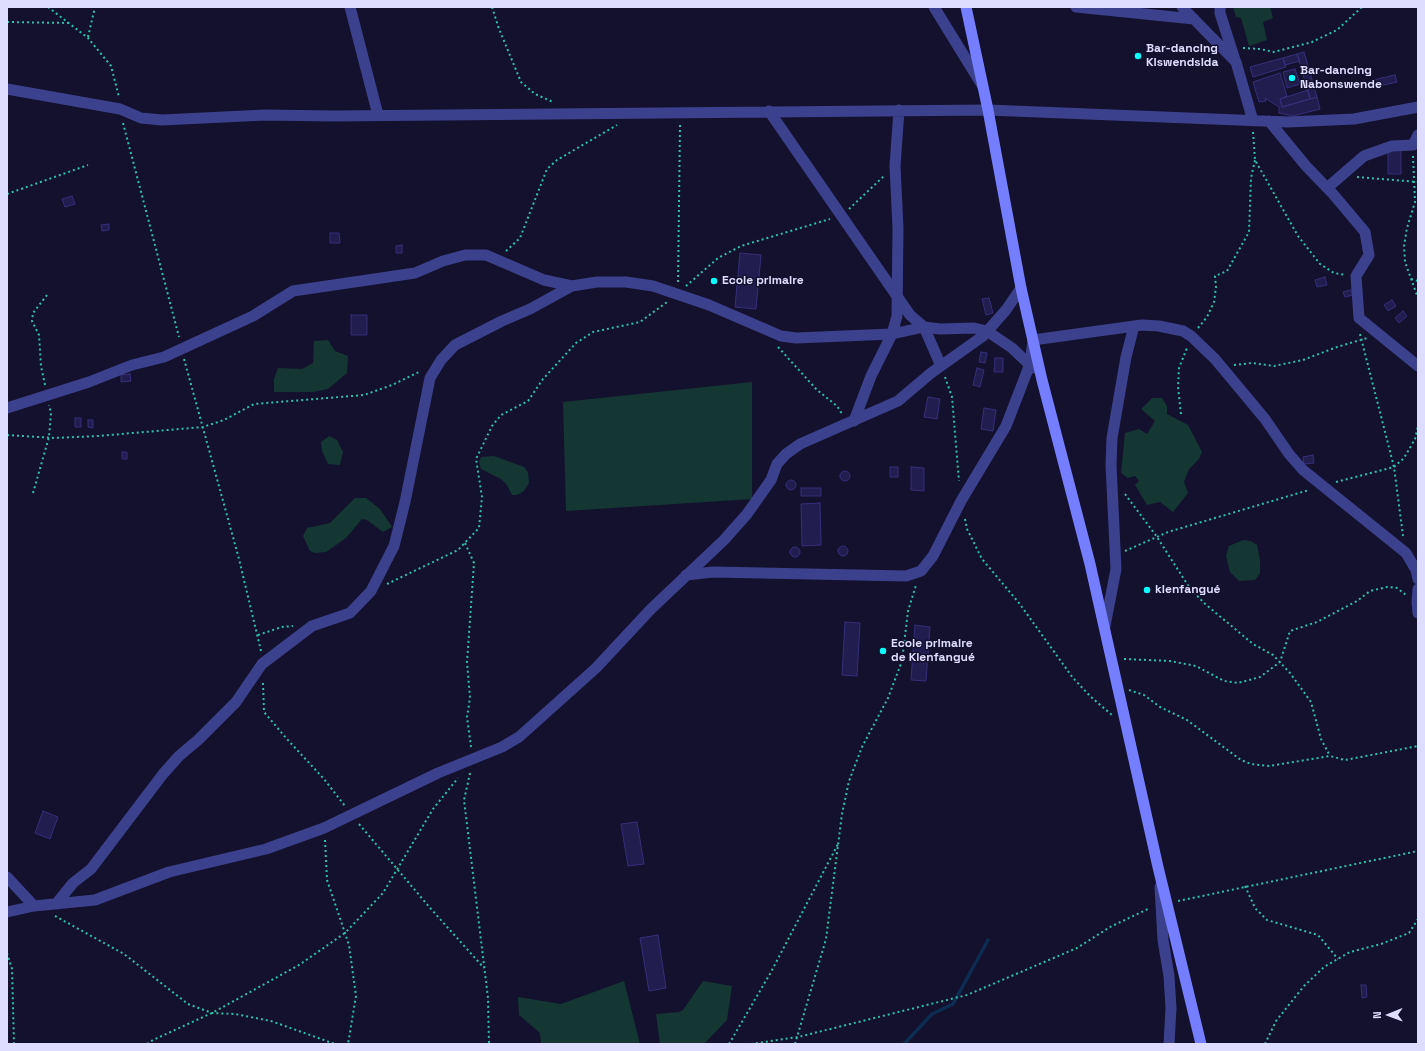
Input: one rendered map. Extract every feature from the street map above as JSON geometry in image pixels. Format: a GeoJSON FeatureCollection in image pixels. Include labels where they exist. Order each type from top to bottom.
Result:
{"type":"FeatureCollection","features":[{"type":"Feature","properties":{"kind":"main road"},"geometry":{"type":"LineString","coordinates":[[966,7],[988,110],[1021,288],[1042,380],[1105,626],[1158,866],[1164,903],[1201,1044]]}},
{"type":"Feature","properties":{"kind":"street"},"geometry":{"type":"LineString","coordinates":[[350,7],[378,115]]}},
{"type":"Feature","properties":{"kind":"street"},"geometry":{"type":"LineString","coordinates":[[934,7],[983,86]]}},
{"type":"Feature","properties":{"kind":"street"},"geometry":{"type":"LineString","coordinates":[[1076,7],[1194,19]]}},
{"type":"Feature","properties":{"kind":"street"},"geometry":{"type":"LineString","coordinates":[[1182,7],[1236,62]]}},
{"type":"Feature","properties":{"kind":"street"},"geometry":{"type":"LineString","coordinates":[[1220,7],[1220,13],[1253,121]]}},
{"type":"Feature","properties":{"kind":"street"},"geometry":{"type":"LineString","coordinates":[[7,89],[120,109],[141,118],[162,120],[265,115],[988,110],[1288,122],[1354,119],[1418,107]]}},
{"type":"Feature","properties":{"kind":"street"},"geometry":{"type":"LineString","coordinates":[[850,422],[892,334],[897,316],[898,228],[895,166],[899,110]]}},
{"type":"Feature","properties":{"kind":"street"},"geometry":{"type":"LineString","coordinates":[[769,111],[897,297],[910,315],[924,327],[941,366]]}},
{"type":"Feature","properties":{"kind":"street"},"geometry":{"type":"LineString","coordinates":[[1269,121],[1306,166],[1365,232],[1369,255],[1356,276],[1359,318],[1418,366]]}},
{"type":"Feature","properties":{"kind":"street"},"geometry":{"type":"LineString","coordinates":[[1327,188],[1364,156],[1392,146],[1413,145],[1418,135]]}},
{"type":"Feature","properties":{"kind":"street"},"geometry":{"type":"LineString","coordinates":[[7,408],[89,382],[132,365],[164,357],[182,350],[253,316],[293,291],[416,272],[443,260],[465,255],[486,255],[544,280],[572,286]]}},
{"type":"Feature","properties":{"kind":"street"},"geometry":{"type":"LineString","coordinates":[[56,904],[73,884],[95,864],[171,765],[236,702],[262,664],[312,626],[350,613],[372,591],[394,546],[405,502],[430,378],[441,360],[455,345],[502,321],[530,309],[572,286],[597,282],[626,282],[653,286],[677,294],[781,336],[796,338],[892,334],[924,327],[940,329],[974,328],[987,331],[1012,348],[1030,364],[1042,380]]}},
{"type":"Feature","properties":{"kind":"street"},"geometry":{"type":"LineString","coordinates":[[7,912],[34,906],[95,900],[168,872],[266,849],[324,828],[473,758],[502,747],[520,737],[596,668],[686,575],[724,540],[748,514],[771,480],[777,464],[786,454],[800,444],[898,401],[987,331],[1006,310],[1021,288]]}},
{"type":"Feature","properties":{"kind":"street"},"geometry":{"type":"LineString","coordinates":[[1105,626],[1116,569],[1112,438],[1126,357],[1134,326]]}},
{"type":"Feature","properties":{"kind":"street"},"geometry":{"type":"LineString","coordinates":[[686,575],[721,572],[906,576],[921,571],[932,556],[961,501],[1006,426],[1030,364],[1033,340],[1134,326],[1159,326],[1183,331],[1191,336],[1214,359],[1265,419],[1289,454],[1304,470],[1406,553],[1416,570],[1418,579]]}},
{"type":"Feature","properties":{"kind":"street"},"geometry":{"type":"LineString","coordinates":[[1417,608],[1418,589]]}},
{"type":"Feature","properties":{"kind":"street"},"geometry":{"type":"LineString","coordinates":[[7,876],[34,906]]}},
{"type":"Feature","properties":{"kind":"street"},"geometry":{"type":"LineString","coordinates":[[1164,903],[1163,940],[1169,976],[1171,1008],[1169,1044]]}},
{"type":"Feature","properties":{"kind":"path"},"geometry":{"type":"LineString","coordinates":[[48,7],[88,38],[111,66],[118,90],[124,131],[258,635],[262,664],[264,712],[324,779],[397,869],[484,968]]}},
{"type":"Feature","properties":{"kind":"path"},"geometry":{"type":"LineString","coordinates":[[88,38],[95,7]]}},
{"type":"Feature","properties":{"kind":"path"},"geometry":{"type":"LineString","coordinates":[[492,7],[521,82],[535,94],[556,103]]}},
{"type":"Feature","properties":{"kind":"path"},"geometry":{"type":"LineString","coordinates":[[1231,48],[1260,49],[1274,52],[1312,42],[1337,30],[1362,7]]}},
{"type":"Feature","properties":{"kind":"path"},"geometry":{"type":"LineString","coordinates":[[7,22],[70,23]]}},
{"type":"Feature","properties":{"kind":"path"},"geometry":{"type":"LineString","coordinates":[[677,294],[680,112]]}},
{"type":"Feature","properties":{"kind":"path"},"geometry":{"type":"LineString","coordinates":[[1181,414],[1178,387],[1179,368],[1191,336],[1207,317],[1214,302],[1216,287],[1215,276],[1227,271],[1249,232],[1251,178],[1255,160],[1253,121]]}},
{"type":"Feature","properties":{"kind":"path"},"geometry":{"type":"LineString","coordinates":[[486,255],[504,253],[520,238],[547,169],[557,160],[620,123]]}},
{"type":"Feature","properties":{"kind":"path"},"geometry":{"type":"LineString","coordinates":[[1413,145],[1415,202],[1407,228],[1404,246],[1405,262],[1418,298]]}},
{"type":"Feature","properties":{"kind":"path"},"geometry":{"type":"LineString","coordinates":[[1255,160],[1298,236],[1320,264],[1334,273],[1356,276]]}},
{"type":"Feature","properties":{"kind":"path"},"geometry":{"type":"LineString","coordinates":[[7,194],[88,165]]}},
{"type":"Feature","properties":{"kind":"path"},"geometry":{"type":"LineString","coordinates":[[372,591],[458,550],[479,528],[482,497],[476,458],[492,426],[501,415],[528,401],[543,379],[576,343],[593,332],[640,322],[677,294],[718,258],[741,246],[841,216],[895,166]]}},
{"type":"Feature","properties":{"kind":"path"},"geometry":{"type":"LineString","coordinates":[[1340,176],[1418,182]]}},
{"type":"Feature","properties":{"kind":"path"},"geometry":{"type":"LineString","coordinates":[[1410,278],[1418,281]]}},
{"type":"Feature","properties":{"kind":"path"},"geometry":{"type":"LineString","coordinates":[[1359,318],[1361,340],[1394,467],[1406,553]]}},
{"type":"Feature","properties":{"kind":"path"},"geometry":{"type":"LineString","coordinates":[[1214,359],[1230,365],[1252,363],[1274,366],[1303,360],[1361,340],[1380,336]]}},
{"type":"Feature","properties":{"kind":"path"},"geometry":{"type":"LineString","coordinates":[[775,344],[817,390],[837,406],[850,422]]}},
{"type":"Feature","properties":{"kind":"path"},"geometry":{"type":"LineString","coordinates":[[7,435],[54,438],[98,436],[203,427],[224,420],[254,404],[364,395],[392,385],[441,360]]}},
{"type":"Feature","properties":{"kind":"path"},"geometry":{"type":"LineString","coordinates":[[941,366],[952,397],[961,501],[967,529],[982,559],[1018,603],[1073,678],[1091,698],[1127,725]]}},
{"type":"Feature","properties":{"kind":"path"},"geometry":{"type":"LineString","coordinates":[[1116,555],[1168,532],[1322,486],[1394,467],[1404,458],[1415,439],[1418,426]]}},
{"type":"Feature","properties":{"kind":"path"},"geometry":{"type":"LineString","coordinates":[[1112,477],[1157,537],[1189,587],[1204,603],[1253,644],[1274,655],[1280,662],[1311,702],[1321,739],[1330,756]]}},
{"type":"Feature","properties":{"kind":"path"},"geometry":{"type":"LineString","coordinates":[[465,543],[474,563],[467,662],[470,698],[467,717],[473,758],[464,800],[488,998],[489,1044]]}},
{"type":"Feature","properties":{"kind":"path"},"geometry":{"type":"LineString","coordinates":[[795,1044],[826,939],[842,814],[849,781],[862,747],[888,698],[902,661],[908,611],[921,571]]}},
{"type":"Feature","properties":{"kind":"path"},"geometry":{"type":"LineString","coordinates":[[1112,659],[1170,661],[1196,666],[1224,681],[1238,683],[1260,677],[1280,662],[1290,631],[1317,622],[1356,601],[1370,591],[1397,588],[1417,608]]}},
{"type":"Feature","properties":{"kind":"path"},"geometry":{"type":"LineString","coordinates":[[258,635],[282,627],[312,626]]}},
{"type":"Feature","properties":{"kind":"path"},"geometry":{"type":"LineString","coordinates":[[1118,686],[1144,695],[1160,707],[1187,720],[1241,760],[1251,764],[1269,766],[1330,756],[1345,760],[1418,746]]}},
{"type":"Feature","properties":{"kind":"path"},"geometry":{"type":"LineString","coordinates":[[148,1044],[153,1040],[212,1013],[300,964],[345,933],[383,892],[433,809],[460,775]]}},
{"type":"Feature","properties":{"kind":"path"},"geometry":{"type":"LineString","coordinates":[[324,828],[327,880],[349,945],[356,996],[348,1044]]}},
{"type":"Feature","properties":{"kind":"path"},"geometry":{"type":"LineString","coordinates":[[729,1044],[771,972],[839,843]]}},
{"type":"Feature","properties":{"kind":"path"},"geometry":{"type":"LineString","coordinates":[[751,1044],[798,1038],[967,996],[1076,948],[1110,927],[1164,903],[1418,851]]}},
{"type":"Feature","properties":{"kind":"path"},"geometry":{"type":"LineString","coordinates":[[1246,886],[1254,908],[1267,920],[1318,935],[1338,959]]}},
{"type":"Feature","properties":{"kind":"path"},"geometry":{"type":"LineString","coordinates":[[52,915],[124,954],[188,1004],[212,1013],[235,1014],[271,1021],[335,1044]]}},
{"type":"Feature","properties":{"kind":"path"},"geometry":{"type":"LineString","coordinates":[[1265,1044],[1276,1021],[1304,986],[1324,967],[1350,952],[1381,944],[1409,933],[1418,919]]}},
{"type":"Feature","properties":{"kind":"path"},"geometry":{"type":"LineString","coordinates":[[7,953],[12,969],[14,1044]]}},
{"type":"Feature","properties":{"kind":"green space"},"geometry":{"type":"Polygon","coordinates":[[[1233,7],[1270,7],[1273,18],[1263,22],[1267,40],[1249,46],[1241,18],[1236,17],[1233,7]]]}},
{"type":"Feature","properties":{"kind":"green space"},"geometry":{"type":"Polygon","coordinates":[[[328,340],[335,351],[348,356],[347,373],[328,389],[313,392],[274,392],[274,379],[278,368],[302,369],[313,363],[314,341],[328,340]]]}},
{"type":"Feature","properties":{"kind":"green space"},"geometry":{"type":"Polygon","coordinates":[[[752,382],[752,499],[566,511],[563,402],[752,382]]]}},
{"type":"Feature","properties":{"kind":"green space"},"geometry":{"type":"Polygon","coordinates":[[[1152,398],[1162,398],[1167,406],[1167,414],[1188,425],[1202,452],[1199,459],[1189,469],[1184,482],[1188,493],[1173,512],[1160,502],[1147,505],[1135,485],[1139,481],[1135,476],[1128,478],[1121,473],[1125,433],[1139,429],[1147,434],[1155,421],[1141,409],[1152,398]]]}},
{"type":"Feature","properties":{"kind":"green space"},"geometry":{"type":"Polygon","coordinates":[[[329,436],[337,440],[343,452],[340,465],[328,464],[322,451],[321,442],[329,436]]]}},
{"type":"Feature","properties":{"kind":"green space"},"geometry":{"type":"Polygon","coordinates":[[[494,456],[524,467],[528,472],[529,483],[524,491],[517,495],[512,495],[507,485],[501,479],[481,469],[479,462],[481,457],[494,456]]]}},
{"type":"Feature","properties":{"kind":"green space"},"geometry":{"type":"Polygon","coordinates":[[[355,498],[366,498],[380,509],[392,527],[383,532],[367,520],[362,519],[346,538],[326,552],[315,553],[310,551],[303,536],[307,528],[330,523],[355,498]]]}},
{"type":"Feature","properties":{"kind":"green space"},"geometry":{"type":"Polygon","coordinates":[[[1243,540],[1251,541],[1257,545],[1260,560],[1260,573],[1255,580],[1239,581],[1230,572],[1226,556],[1229,546],[1243,540]]]}},
{"type":"Feature","properties":{"kind":"green space"},"geometry":{"type":"Polygon","coordinates":[[[624,981],[640,1044],[541,1044],[540,1033],[519,1015],[518,997],[561,1004],[624,981]]]}},
{"type":"Feature","properties":{"kind":"green space"},"geometry":{"type":"Polygon","coordinates":[[[703,981],[732,986],[727,1020],[704,1044],[660,1044],[656,1014],[679,1012],[683,1010],[703,981]]]}},
{"type":"Feature","properties":{"kind":"building"},"geometry":{"type":"Polygon","coordinates":[[[1304,52],[1317,97],[1310,99],[1297,54],[1304,52]]]}},
{"type":"Feature","properties":{"kind":"building"},"geometry":{"type":"Polygon","coordinates":[[[1297,54],[1300,61],[1285,65],[1283,58],[1297,54]]]}},
{"type":"Feature","properties":{"kind":"building"},"geometry":{"type":"Polygon","coordinates":[[[1283,58],[1286,67],[1253,77],[1250,67],[1283,58]]]}},
{"type":"Feature","properties":{"kind":"building"},"geometry":{"type":"Polygon","coordinates":[[[1295,69],[1300,84],[1287,88],[1283,72],[1295,69]]]}},
{"type":"Feature","properties":{"kind":"building"},"geometry":{"type":"Polygon","coordinates":[[[1280,73],[1287,96],[1280,99],[1282,107],[1317,97],[1320,109],[1293,116],[1279,113],[1279,107],[1265,98],[1266,101],[1259,102],[1253,82],[1280,73]]]}},
{"type":"Feature","properties":{"kind":"building"},"geometry":{"type":"Polygon","coordinates":[[[1395,75],[1397,82],[1375,87],[1373,80],[1395,75]]]}},
{"type":"Feature","properties":{"kind":"building"},"geometry":{"type":"Polygon","coordinates":[[[1308,90],[1310,99],[1282,107],[1280,99],[1308,90]]]}},
{"type":"Feature","properties":{"kind":"building"},"geometry":{"type":"Polygon","coordinates":[[[1401,149],[1401,174],[1388,174],[1388,150],[1401,149]]]}},
{"type":"Feature","properties":{"kind":"building"},"geometry":{"type":"Polygon","coordinates":[[[72,196],[75,204],[65,207],[62,199],[72,196]]]}},
{"type":"Feature","properties":{"kind":"building"},"geometry":{"type":"Polygon","coordinates":[[[109,224],[109,230],[102,231],[101,225],[109,224]]]}},
{"type":"Feature","properties":{"kind":"building"},"geometry":{"type":"Polygon","coordinates":[[[330,233],[339,233],[340,243],[330,243],[330,233]]]}},
{"type":"Feature","properties":{"kind":"building"},"geometry":{"type":"Polygon","coordinates":[[[402,245],[402,253],[396,253],[396,246],[402,245]]]}},
{"type":"Feature","properties":{"kind":"building"},"geometry":{"type":"Polygon","coordinates":[[[740,253],[761,255],[756,309],[735,307],[740,253]]]}},
{"type":"Feature","properties":{"kind":"building"},"geometry":{"type":"Polygon","coordinates":[[[1325,277],[1327,285],[1317,287],[1315,280],[1325,277]]]}},
{"type":"Feature","properties":{"kind":"building"},"geometry":{"type":"Polygon","coordinates":[[[1351,290],[1353,295],[1345,297],[1343,292],[1351,290]]]}},
{"type":"Feature","properties":{"kind":"building"},"geometry":{"type":"Polygon","coordinates":[[[989,298],[993,313],[986,315],[982,299],[989,298]]]}},
{"type":"Feature","properties":{"kind":"building"},"geometry":{"type":"Polygon","coordinates":[[[1392,300],[1396,306],[1388,311],[1384,305],[1392,300]]]}},
{"type":"Feature","properties":{"kind":"building"},"geometry":{"type":"Polygon","coordinates":[[[1403,311],[1407,316],[1399,323],[1395,318],[1403,311]]]}},
{"type":"Feature","properties":{"kind":"building"},"geometry":{"type":"Polygon","coordinates":[[[351,315],[367,315],[367,335],[351,335],[351,315]]]}},
{"type":"Feature","properties":{"kind":"building"},"geometry":{"type":"Polygon","coordinates":[[[981,352],[987,353],[985,363],[979,362],[981,352]]]}},
{"type":"Feature","properties":{"kind":"building"},"geometry":{"type":"Polygon","coordinates":[[[995,358],[1003,358],[1003,372],[994,372],[995,358]]]}},
{"type":"Feature","properties":{"kind":"building"},"geometry":{"type":"Polygon","coordinates":[[[977,368],[984,370],[980,387],[973,385],[977,368]]]}},
{"type":"Feature","properties":{"kind":"building"},"geometry":{"type":"Polygon","coordinates":[[[130,374],[131,381],[121,382],[121,375],[130,374]]]}},
{"type":"Feature","properties":{"kind":"building"},"geometry":{"type":"Polygon","coordinates":[[[928,397],[940,399],[937,419],[924,417],[928,397]]]}},
{"type":"Feature","properties":{"kind":"building"},"geometry":{"type":"Polygon","coordinates":[[[984,408],[996,410],[993,431],[981,429],[984,408]]]}},
{"type":"Feature","properties":{"kind":"building"},"geometry":{"type":"Polygon","coordinates":[[[75,418],[81,418],[81,427],[75,427],[75,418]]]}},
{"type":"Feature","properties":{"kind":"building"},"geometry":{"type":"Polygon","coordinates":[[[88,420],[93,420],[93,428],[88,427],[88,420]]]}},
{"type":"Feature","properties":{"kind":"building"},"geometry":{"type":"Polygon","coordinates":[[[122,452],[127,452],[127,459],[122,459],[122,452]]]}},
{"type":"Feature","properties":{"kind":"building"},"geometry":{"type":"Polygon","coordinates":[[[1313,455],[1314,463],[1304,464],[1303,457],[1313,455]]]}},
{"type":"Feature","properties":{"kind":"building"},"geometry":{"type":"Polygon","coordinates":[[[890,467],[898,467],[898,477],[890,477],[890,467]]]}},
{"type":"Feature","properties":{"kind":"building"},"geometry":{"type":"Polygon","coordinates":[[[911,467],[924,468],[924,491],[911,490],[911,467]]]}},
{"type":"Feature","properties":{"kind":"building"},"geometry":{"type":"Polygon","coordinates":[[[843,471],[847,471],[849,472],[849,480],[843,481],[840,478],[840,474],[843,471]]]}},
{"type":"Feature","properties":{"kind":"building"},"geometry":{"type":"Polygon","coordinates":[[[789,480],[793,480],[795,481],[795,489],[789,490],[786,487],[786,483],[789,480]]]}},
{"type":"Feature","properties":{"kind":"building"},"geometry":{"type":"Polygon","coordinates":[[[801,488],[821,488],[821,496],[801,496],[801,488]]]}},
{"type":"Feature","properties":{"kind":"building"},"geometry":{"type":"Polygon","coordinates":[[[820,503],[821,545],[802,546],[801,504],[820,503]]]}},
{"type":"Feature","properties":{"kind":"building"},"geometry":{"type":"Polygon","coordinates":[[[843,546],[848,551],[843,556],[838,551],[843,546]]]}},
{"type":"Feature","properties":{"kind":"building"},"geometry":{"type":"Polygon","coordinates":[[[793,547],[797,547],[799,548],[799,556],[793,557],[790,554],[790,550],[793,547]]]}},
{"type":"Feature","properties":{"kind":"building"},"geometry":{"type":"Polygon","coordinates":[[[845,622],[860,623],[857,676],[842,675],[845,622]]]}},
{"type":"Feature","properties":{"kind":"building"},"geometry":{"type":"Polygon","coordinates":[[[915,625],[930,627],[926,681],[911,680],[915,625]]]}},
{"type":"Feature","properties":{"kind":"building"},"geometry":{"type":"Polygon","coordinates":[[[43,811],[58,817],[50,839],[35,833],[43,811]]]}},
{"type":"Feature","properties":{"kind":"building"},"geometry":{"type":"Polygon","coordinates":[[[637,822],[644,864],[628,866],[621,824],[637,822]]]}},
{"type":"Feature","properties":{"kind":"building"},"geometry":{"type":"Polygon","coordinates":[[[658,935],[666,988],[649,991],[640,938],[658,935]]]}},
{"type":"Feature","properties":{"kind":"building"},"geometry":{"type":"Polygon","coordinates":[[[1361,985],[1366,985],[1367,997],[1362,998],[1361,985]]]}},
{"type":"Feature","properties":{"kind":"waterway"},"geometry":{"type":"LineString","coordinates":[[904,1044],[932,1014],[953,1004],[988,940]]}},
{"type":"Feature","properties":{"kind":"place","name":"Bar-dancing Kiswendsida"},"geometry":{"type":"Point","coordinates":[1138,56]}},
{"type":"Feature","properties":{"kind":"place","name":"Bar-dancing Nabonswende"},"geometry":{"type":"Point","coordinates":[1292,78]}},
{"type":"Feature","properties":{"kind":"place","name":"Ecole primaire"},"geometry":{"type":"Point","coordinates":[714,281]}},
{"type":"Feature","properties":{"kind":"place","name":"kienfangué"},"geometry":{"type":"Point","coordinates":[1147,590]}},
{"type":"Feature","properties":{"kind":"place","name":"Ecole primaire de Kienfangué"},"geometry":{"type":"Point","coordinates":[883,651]}}]}
